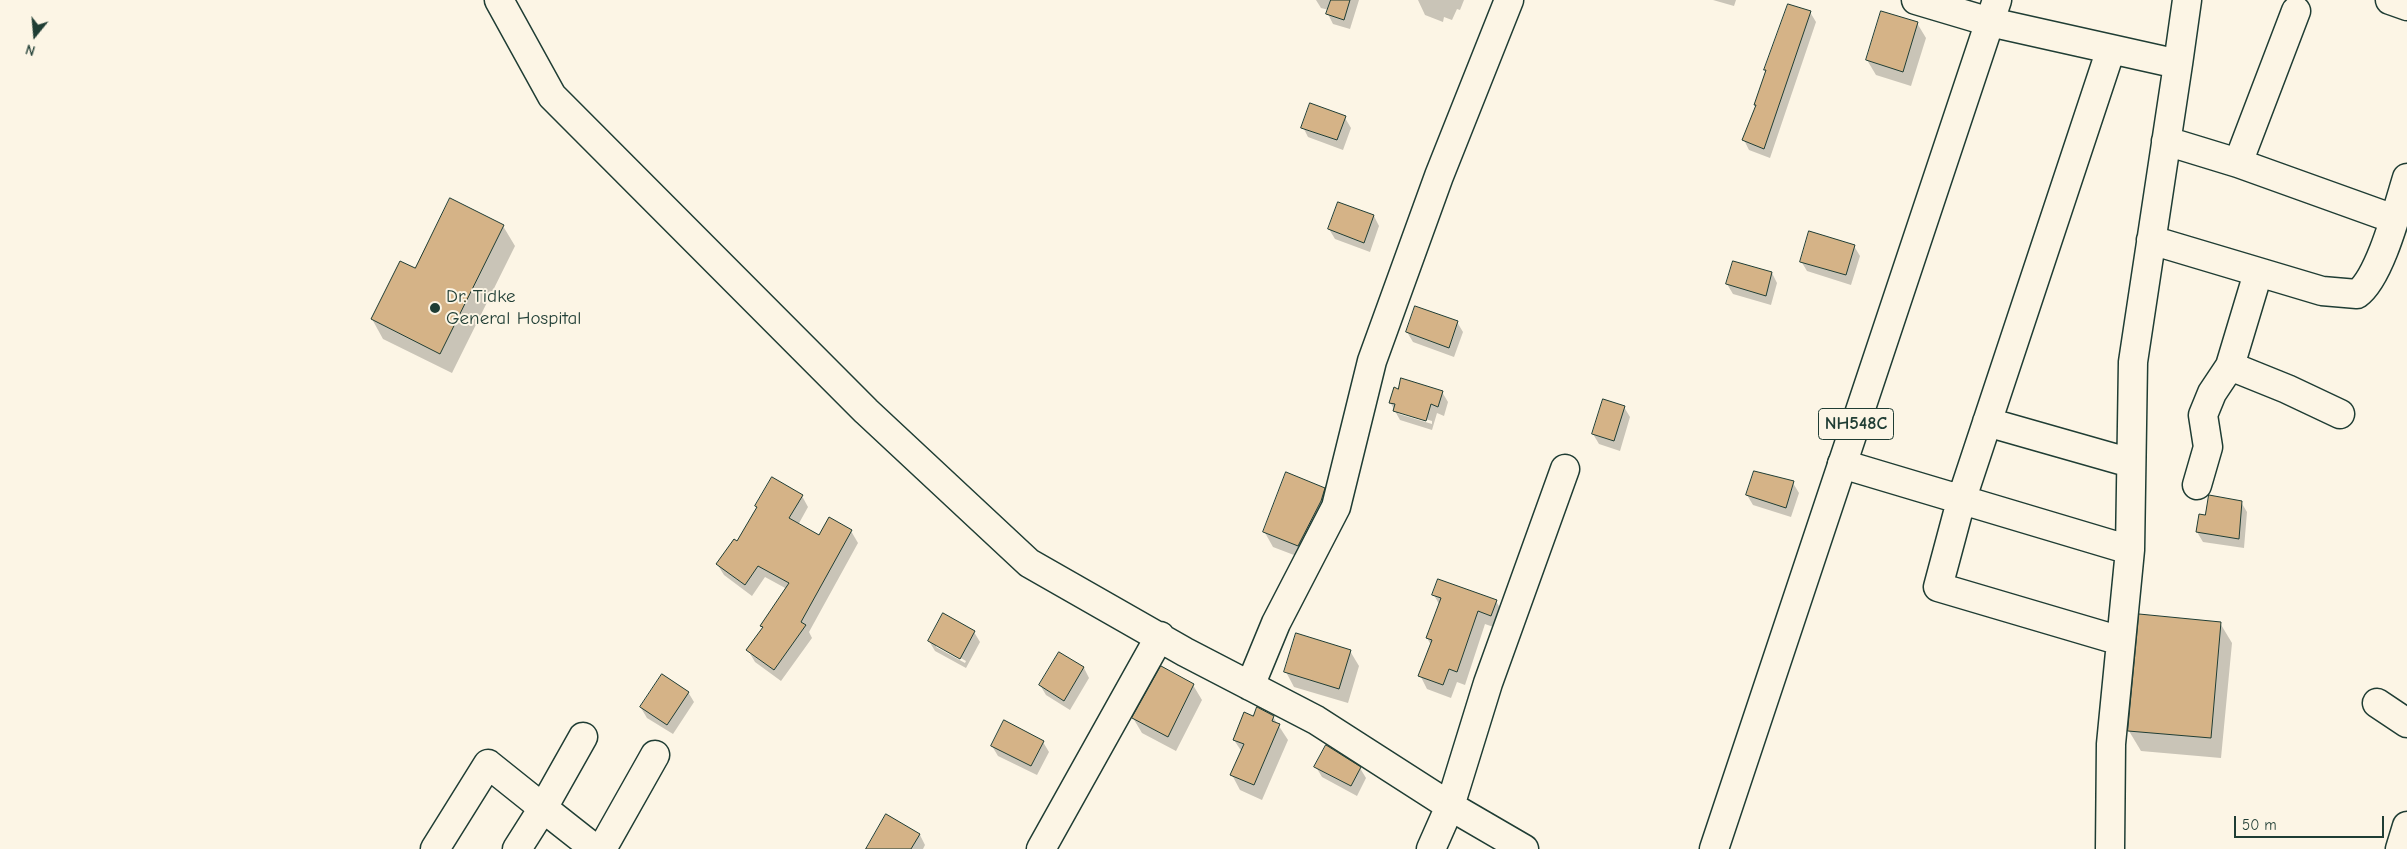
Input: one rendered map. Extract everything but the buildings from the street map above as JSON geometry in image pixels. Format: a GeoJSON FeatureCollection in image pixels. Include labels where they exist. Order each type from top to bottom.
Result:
{"type":"FeatureCollection","features":[{"type":"Feature","properties":{"kind":"main road"},"geometry":{"type":"LineString","coordinates":[[499,0],[552,96],[866,411],[1029,563],[1160,636],[1185,652],[1316,720],[1450,806],[1524,849]]}},
{"type":"Feature","properties":{"kind":"main road"},"geometry":{"type":"LineString","coordinates":[[1250,686],[1276,624],[1336,507],[1372,362],[1439,176],[1509,0]]}},
{"type":"Feature","properties":{"kind":"main road"},"geometry":{"type":"LineString","coordinates":[[1916,0],[1994,11],[2111,49],[2178,64]]}},
{"type":"Feature","properties":{"kind":"main road"},"geometry":{"type":"LineString","coordinates":[[2110,849],[2111,744],[2130,550],[2133,362],[2187,0]]}},
{"type":"Feature","properties":{"kind":"main road"},"geometry":{"type":"LineString","coordinates":[[2390,0],[2407,6]]}},
{"type":"Feature","properties":{"kind":"main road"},"geometry":{"type":"LineString","coordinates":[[2238,163],[2296,10]]}},
{"type":"Feature","properties":{"kind":"main road","name":"NH548C"},"geometry":{"type":"LineString","coordinates":[[1714,849],[1994,11]]}},
{"type":"Feature","properties":{"kind":"main road"},"geometry":{"type":"LineString","coordinates":[[2111,49],[1961,500],[1938,588],[2121,641]]}},
{"type":"Feature","properties":{"kind":"main road"},"geometry":{"type":"LineString","coordinates":[[2166,141],[2238,163],[2394,219]]}},
{"type":"Feature","properties":{"kind":"main road"},"geometry":{"type":"LineString","coordinates":[[2151,240],[2322,291],[2356,294],[2365,288],[2373,275],[2407,179]]}},
{"type":"Feature","properties":{"kind":"main road"},"geometry":{"type":"LineString","coordinates":[[2197,484],[2208,447],[2203,415],[2212,393],[2230,366],[2258,273]]}},
{"type":"Feature","properties":{"kind":"main road"},"geometry":{"type":"LineString","coordinates":[[2230,366],[2288,389],[2340,414]]}},
{"type":"Feature","properties":{"kind":"main road"},"geometry":{"type":"LineString","coordinates":[[1987,422],[2131,463]]}},
{"type":"Feature","properties":{"kind":"main road"},"geometry":{"type":"LineString","coordinates":[[1842,464],[2130,550]]}},
{"type":"Feature","properties":{"kind":"main road"},"geometry":{"type":"LineString","coordinates":[[1430,849],[1450,806],[1488,684],[1565,469]]}},
{"type":"Feature","properties":{"kind":"main road"},"geometry":{"type":"LineString","coordinates":[[1041,849],[1160,636]]}},
{"type":"Feature","properties":{"kind":"main road"},"geometry":{"type":"LineString","coordinates":[[2378,703],[2407,723]]}},
{"type":"Feature","properties":{"kind":"main road"},"geometry":{"type":"LineString","coordinates":[[517,849],[584,737]]}},
{"type":"Feature","properties":{"kind":"main road"},"geometry":{"type":"LineString","coordinates":[[602,849],[655,755]]}},
{"type":"Feature","properties":{"kind":"main road"},"geometry":{"type":"LineString","coordinates":[[435,849],[488,764],[595,849]]}},
{"type":"Feature","properties":{"kind":"main road"},"geometry":{"type":"LineString","coordinates":[[2400,849],[2407,826]]}},
{"type":"Feature","properties":{"kind":"place","name":"Dr. Tidke General Hospital"},"geometry":{"type":"Point","coordinates":[435,308]}}]}
